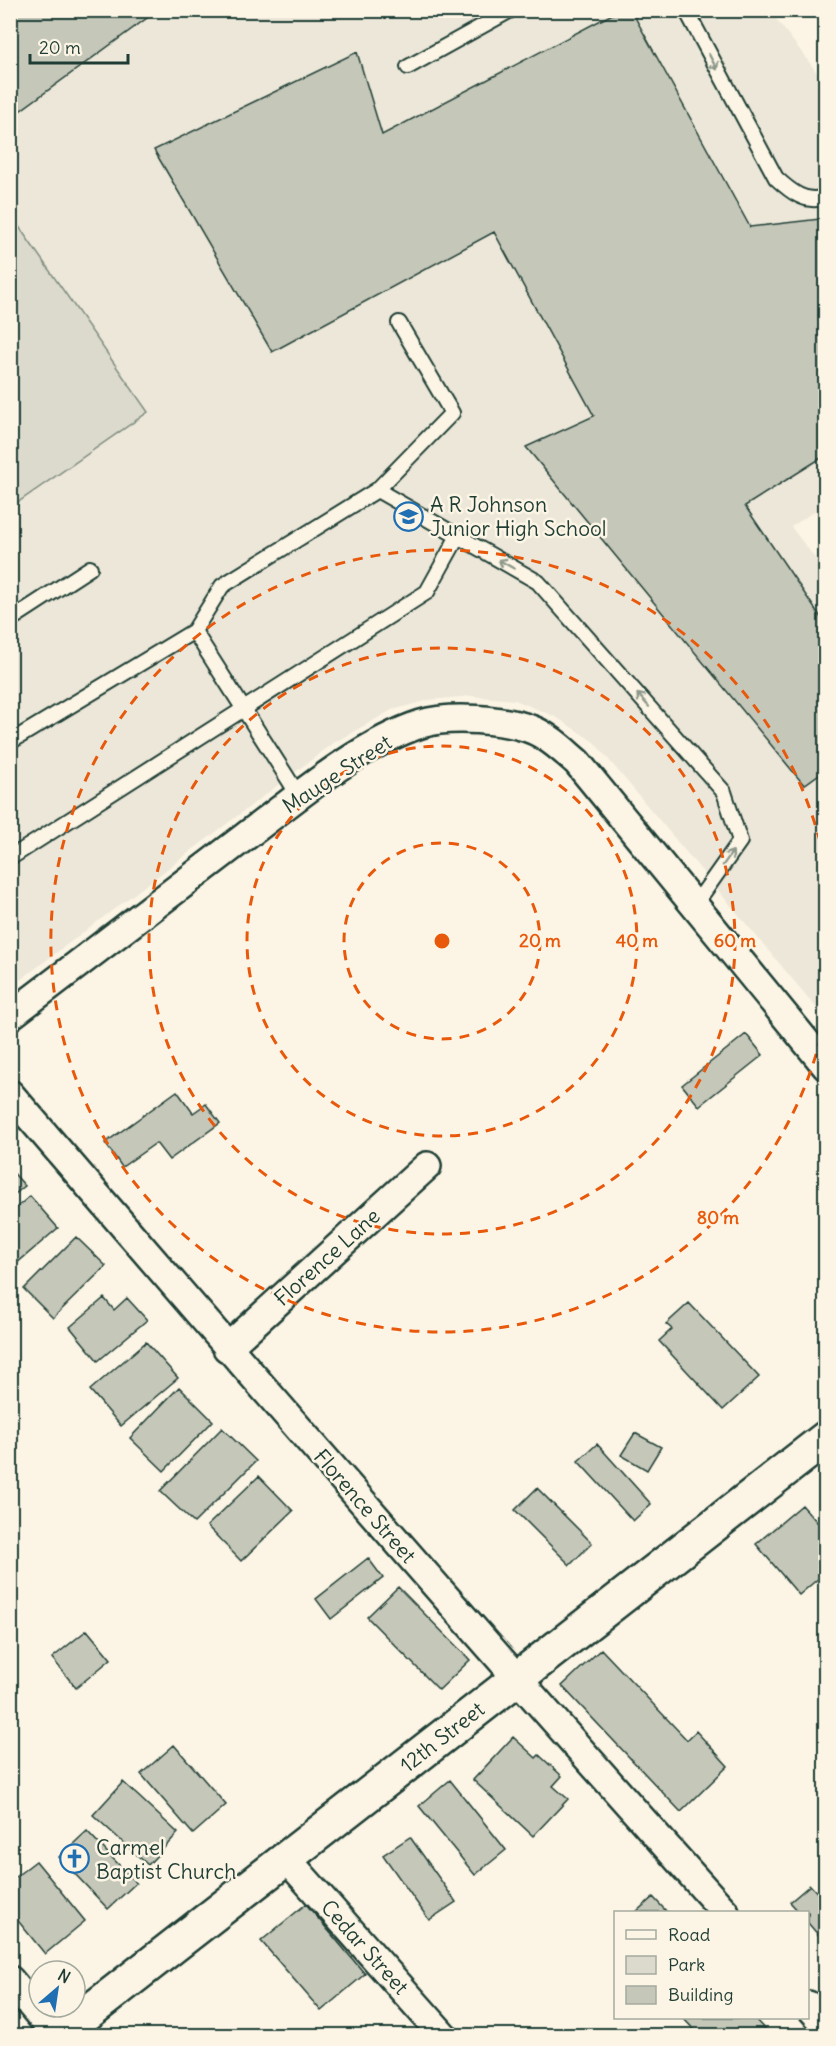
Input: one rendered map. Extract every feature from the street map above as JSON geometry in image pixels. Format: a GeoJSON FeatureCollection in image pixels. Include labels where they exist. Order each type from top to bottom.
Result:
{"type":"FeatureCollection","features":[{"type":"Feature","properties":{"kind":"street","name":"Mauge Street"},"geometry":{"type":"LineString","coordinates":[[10,1016],[299,796],[374,744],[423,723],[473,719],[533,730],[577,762],[825,1066]]}},
{"type":"Feature","properties":{"kind":"street","name":"Florence Street"},"geometry":{"type":"LineString","coordinates":[[10,1094],[227,1348],[516,1679],[724,1911]]}},
{"type":"Feature","properties":{"kind":"street","name":"Florence Lane"},"geometry":{"type":"LineString","coordinates":[[227,1348],[427,1166]]}},
{"type":"Feature","properties":{"kind":"street","name":"12th Street"},"geometry":{"type":"LineString","coordinates":[[57,2036],[825,1438]]}},
{"type":"Feature","properties":{"kind":"street","name":"Cedar Street"},"geometry":{"type":"LineString","coordinates":[[286,1858],[444,2036]]}},
{"type":"Feature","properties":{"kind":"street"},"geometry":{"type":"LineString","coordinates":[[10,1980],[57,2036]]}},
{"type":"Feature","properties":{"kind":"street"},"geometry":{"type":"LineString","coordinates":[[809,2007],[825,2025]]}},
{"type":"Feature","properties":{"kind":"lane"},"geometry":{"type":"LineString","coordinates":[[408,67],[511,10]]}},
{"type":"Feature","properties":{"kind":"lane"},"geometry":{"type":"LineString","coordinates":[[686,10],[776,178],[793,195],[819,200],[825,196]]}},
{"type":"Feature","properties":{"kind":"lane"},"geometry":{"type":"LineString","coordinates":[[10,742],[194,631],[222,586],[377,490],[453,413],[399,323]]}},
{"type":"Feature","properties":{"kind":"lane"},"geometry":{"type":"LineString","coordinates":[[377,490],[538,582],[724,792],[740,842],[694,906]]}},
{"type":"Feature","properties":{"kind":"lane"},"geometry":{"type":"LineString","coordinates":[[10,858],[428,592],[458,536]]}},
{"type":"Feature","properties":{"kind":"lane"},"geometry":{"type":"LineString","coordinates":[[10,620],[90,568]]}},
{"type":"Feature","properties":{"kind":"lane"},"geometry":{"type":"LineString","coordinates":[[194,631],[299,796]]}},
{"type":"Feature","properties":{"kind":"shaded area","name":"A R Johnson Junior High School"},"geometry":{"type":"Polygon","coordinates":[[[11,11],[770,11],[825,83],[825,504],[791,527],[825,571],[825,1018],[594,742],[556,717],[515,700],[471,696],[429,700],[392,710],[335,742],[11,987],[11,11]]]}},
{"type":"Feature","properties":{"kind":"green space"},"geometry":{"type":"Polygon","coordinates":[[[15,221],[148,412],[11,507],[10,225],[15,221]]]}},
{"type":"Feature","properties":{"kind":"building"},"geometry":{"type":"Polygon","coordinates":[[[10,10],[158,10],[10,118],[10,10]]]}},
{"type":"Feature","properties":{"kind":"building"},"geometry":{"type":"Polygon","coordinates":[[[620,10],[631,10],[750,227],[820,219],[826,229],[826,455],[745,506],[826,625],[826,769],[804,785],[526,447],[594,416],[494,232],[272,352],[154,150],[357,52],[382,135],[620,10]]]}},
{"type":"Feature","properties":{"kind":"building"},"geometry":{"type":"Polygon","coordinates":[[[746,1034],[763,1055],[699,1106],[682,1085],[746,1034]]]}},
{"type":"Feature","properties":{"kind":"building"},"geometry":{"type":"Polygon","coordinates":[[[177,1091],[193,1113],[206,1104],[220,1123],[169,1160],[156,1143],[122,1167],[105,1143],[177,1091]]]}},
{"type":"Feature","properties":{"kind":"building"},"geometry":{"type":"Polygon","coordinates":[[[10,1169],[25,1186],[10,1198],[10,1169]]]}},
{"type":"Feature","properties":{"kind":"building"},"geometry":{"type":"Polygon","coordinates":[[[30,1196],[58,1228],[10,1269],[10,1213],[30,1196]]]}},
{"type":"Feature","properties":{"kind":"building"},"geometry":{"type":"Polygon","coordinates":[[[76,1237],[106,1266],[53,1318],[24,1289],[76,1237]]]}},
{"type":"Feature","properties":{"kind":"building"},"geometry":{"type":"Polygon","coordinates":[[[104,1298],[114,1310],[127,1298],[147,1320],[98,1361],[70,1327],[104,1298]]]}},
{"type":"Feature","properties":{"kind":"building"},"geometry":{"type":"Polygon","coordinates":[[[689,1303],[759,1377],[723,1410],[659,1341],[672,1329],[666,1324],[689,1303]]]}},
{"type":"Feature","properties":{"kind":"building"},"geometry":{"type":"Polygon","coordinates":[[[146,1342],[178,1378],[121,1426],[90,1390],[146,1342]]]}},
{"type":"Feature","properties":{"kind":"building"},"geometry":{"type":"Polygon","coordinates":[[[179,1387],[213,1421],[164,1471],[130,1438],[179,1387]]]}},
{"type":"Feature","properties":{"kind":"building"},"geometry":{"type":"Polygon","coordinates":[[[222,1428],[256,1461],[194,1523],[160,1491],[222,1428]]]}},
{"type":"Feature","properties":{"kind":"building"},"geometry":{"type":"Polygon","coordinates":[[[635,1433],[661,1447],[647,1470],[621,1455],[635,1433]]]}},
{"type":"Feature","properties":{"kind":"building"},"geometry":{"type":"Polygon","coordinates":[[[597,1444],[651,1504],[633,1521],[578,1461],[597,1444]]]}},
{"type":"Feature","properties":{"kind":"building"},"geometry":{"type":"Polygon","coordinates":[[[259,1476],[293,1511],[241,1561],[207,1526],[259,1476]]]}},
{"type":"Feature","properties":{"kind":"building"},"geometry":{"type":"Polygon","coordinates":[[[537,1488],[592,1543],[570,1565],[515,1510],[537,1488]]]}},
{"type":"Feature","properties":{"kind":"building"},"geometry":{"type":"Polygon","coordinates":[[[802,1505],[826,1532],[826,1572],[799,1595],[756,1544],[802,1505]]]}},
{"type":"Feature","properties":{"kind":"building"},"geometry":{"type":"Polygon","coordinates":[[[368,1558],[383,1578],[331,1619],[316,1599],[368,1558]]]}},
{"type":"Feature","properties":{"kind":"building"},"geometry":{"type":"Polygon","coordinates":[[[398,1587],[470,1660],[439,1690],[367,1617],[398,1587]]]}},
{"type":"Feature","properties":{"kind":"building"},"geometry":{"type":"Polygon","coordinates":[[[87,1630],[111,1659],[76,1688],[52,1658],[87,1630]]]}},
{"type":"Feature","properties":{"kind":"building"},"geometry":{"type":"Polygon","coordinates":[[[601,1649],[687,1740],[696,1731],[728,1766],[681,1812],[562,1686],[601,1649]]]}},
{"type":"Feature","properties":{"kind":"building"},"geometry":{"type":"Polygon","coordinates":[[[513,1737],[536,1758],[539,1755],[562,1776],[553,1786],[568,1799],[533,1836],[473,1780],[513,1737]]]}},
{"type":"Feature","properties":{"kind":"building"},"geometry":{"type":"Polygon","coordinates":[[[174,1745],[226,1805],[193,1834],[141,1774],[174,1745]]]}},
{"type":"Feature","properties":{"kind":"building"},"geometry":{"type":"Polygon","coordinates":[[[450,1780],[506,1850],[475,1875],[419,1806],[450,1780]]]}},
{"type":"Feature","properties":{"kind":"building"},"geometry":{"type":"Polygon","coordinates":[[[123,1782],[178,1833],[148,1865],[93,1815],[123,1782]]]}},
{"type":"Feature","properties":{"kind":"building"},"geometry":{"type":"Polygon","coordinates":[[[87,1831],[136,1883],[108,1909],[59,1857],[87,1831]]]}},
{"type":"Feature","properties":{"kind":"building"},"geometry":{"type":"Polygon","coordinates":[[[410,1837],[456,1902],[429,1920],[383,1855],[410,1837]]]}},
{"type":"Feature","properties":{"kind":"building"},"geometry":{"type":"Polygon","coordinates":[[[36,1861],[85,1921],[45,1954],[10,1911],[10,1881],[36,1861]]]}},
{"type":"Feature","properties":{"kind":"building"},"geometry":{"type":"Polygon","coordinates":[[[810,1885],[826,1902],[826,1944],[809,1924],[809,1911],[798,1911],[790,1902],[810,1885]]]}},
{"type":"Feature","properties":{"kind":"building"},"geometry":{"type":"Polygon","coordinates":[[[653,1897],[666,1911],[637,1911],[653,1897]]]}},
{"type":"Feature","properties":{"kind":"building"},"geometry":{"type":"Polygon","coordinates":[[[306,1904],[365,1974],[321,2011],[261,1941],[306,1904]]]}},
{"type":"Feature","properties":{"kind":"building"},"geometry":{"type":"Polygon","coordinates":[[[684,2019],[755,2019],[771,2036],[700,2036],[684,2019]]]}},
{"type":"Feature","properties":{"kind":"place","name":"A R Johnson Junior High School"},"geometry":{"type":"Point","coordinates":[409,516]}},
{"type":"Feature","properties":{"kind":"place","name":"Carmel Baptist Church"},"geometry":{"type":"Point","coordinates":[75,1859]}}]}
